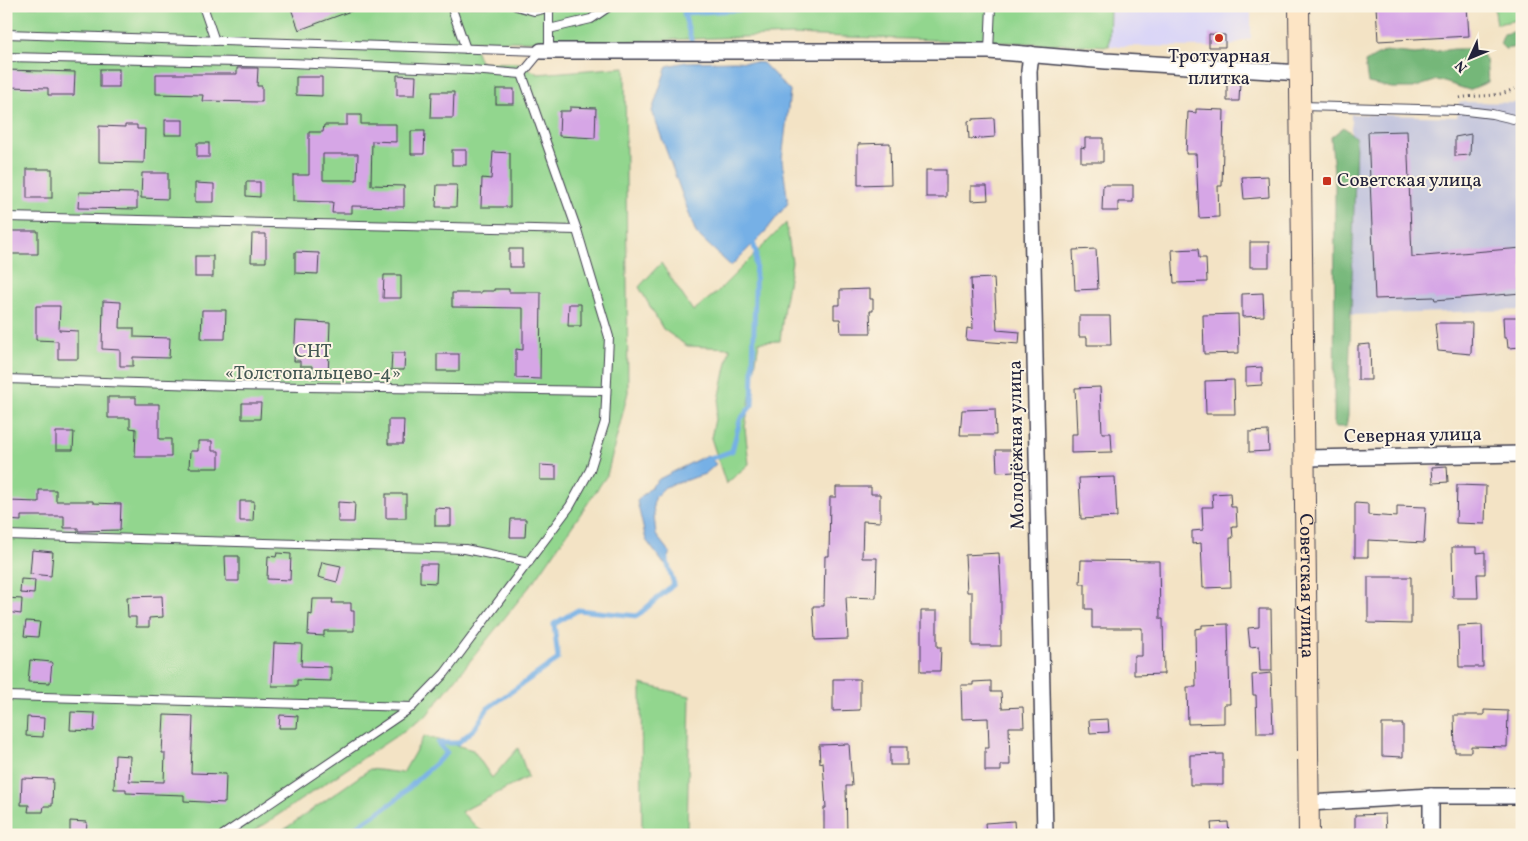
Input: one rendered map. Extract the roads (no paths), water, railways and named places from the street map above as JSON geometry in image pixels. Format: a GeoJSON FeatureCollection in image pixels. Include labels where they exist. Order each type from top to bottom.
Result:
{"type":"FeatureCollection","features":[{"type":"Feature","properties":{"kind":"street","name":"Советская улица"},"geometry":{"type":"LineString","coordinates":[[1299,6],[1309,835]]}},
{"type":"Feature","properties":{"kind":"street"},"geometry":{"type":"LineString","coordinates":[[545,51],[989,51],[1300,73]]}},
{"type":"Feature","properties":{"kind":"street","name":"Молодёжная улица"},"geometry":{"type":"LineString","coordinates":[[1031,54],[1029,81],[1045,835]]}},
{"type":"Feature","properties":{"kind":"street","name":"Северная улица"},"geometry":{"type":"LineString","coordinates":[[1305,458],[1522,454]]}},
{"type":"Feature","properties":{"kind":"street"},"geometry":{"type":"LineString","coordinates":[[1309,803],[1431,796],[1522,796]]}},
{"type":"Feature","properties":{"kind":"street"},"geometry":{"type":"LineString","coordinates":[[1431,796],[1431,835]]}},
{"type":"Feature","properties":{"kind":"lane"},"geometry":{"type":"LineString","coordinates":[[203,6],[214,41]]}},
{"type":"Feature","properties":{"kind":"lane"},"geometry":{"type":"LineString","coordinates":[[451,6],[466,49]]}},
{"type":"Feature","properties":{"kind":"lane"},"geometry":{"type":"LineString","coordinates":[[516,6],[534,11],[557,6]]}},
{"type":"Feature","properties":{"kind":"lane"},"geometry":{"type":"LineString","coordinates":[[549,28],[592,19],[610,6]]}},
{"type":"Feature","properties":{"kind":"lane"},"geometry":{"type":"LineString","coordinates":[[989,51],[991,6]]}},
{"type":"Feature","properties":{"kind":"lane"},"geometry":{"type":"LineString","coordinates":[[6,57],[299,64],[471,70],[522,74],[545,51],[549,28],[549,8]]}},
{"type":"Feature","properties":{"kind":"lane"},"geometry":{"type":"LineString","coordinates":[[6,34],[545,51]]}},
{"type":"Feature","properties":{"kind":"lane"},"geometry":{"type":"LineString","coordinates":[[223,835],[412,707],[445,673],[529,562],[570,506],[590,470],[604,422],[609,337],[577,230],[522,74]]}},
{"type":"Feature","properties":{"kind":"lane"},"geometry":{"type":"LineString","coordinates":[[1301,106],[1447,109],[1478,112],[1522,121]]}},
{"type":"Feature","properties":{"kind":"lane"},"geometry":{"type":"LineString","coordinates":[[6,217],[577,230]]}},
{"type":"Feature","properties":{"kind":"lane"},"geometry":{"type":"LineString","coordinates":[[6,378],[234,386],[606,391]]}},
{"type":"Feature","properties":{"kind":"lane"},"geometry":{"type":"LineString","coordinates":[[6,535],[464,549],[529,562]]}},
{"type":"Feature","properties":{"kind":"lane"},"geometry":{"type":"LineString","coordinates":[[6,696],[412,707]]}},
{"type":"Feature","properties":{"kind":"water"},"geometry":{"type":"Polygon","coordinates":[[[735,61],[763,63],[790,91],[782,160],[788,203],[765,232],[731,266],[696,233],[652,111],[667,66],[686,62],[735,61]]]}},
{"type":"Feature","properties":{"kind":"water"},"geometry":{"type":"Polygon","coordinates":[[[707,455],[716,464],[705,474],[665,487],[656,496],[653,505],[656,535],[670,553],[664,564],[646,540],[637,501],[659,479],[707,455]]]}},
{"type":"Feature","properties":{"kind":"waterway"},"geometry":{"type":"LineString","coordinates":[[692,43],[684,13],[752,9],[757,6]]}},
{"type":"Feature","properties":{"kind":"waterway"},"geometry":{"type":"LineString","coordinates":[[704,461],[732,451],[740,420],[752,405],[756,253],[752,238]]}},
{"type":"Feature","properties":{"kind":"waterway"},"geometry":{"type":"LineString","coordinates":[[329,835],[353,829],[395,801],[447,753],[438,743],[458,743],[475,728],[488,708],[558,659],[554,624],[578,610],[637,616],[674,584],[664,553]]}},
{"type":"Feature","properties":{"kind":"place","name":"Тротуарная плитка"},"geometry":{"type":"Point","coordinates":[1219,38]}},
{"type":"Feature","properties":{"kind":"place","name":"Советская улица"},"geometry":{"type":"Point","coordinates":[1327,181]}},
{"type":"Feature","properties":{"kind":"park label","name":"СНТ «Толстопальцево-4»"},"geometry":{"type":"Point","coordinates":[313,363]}}]}
